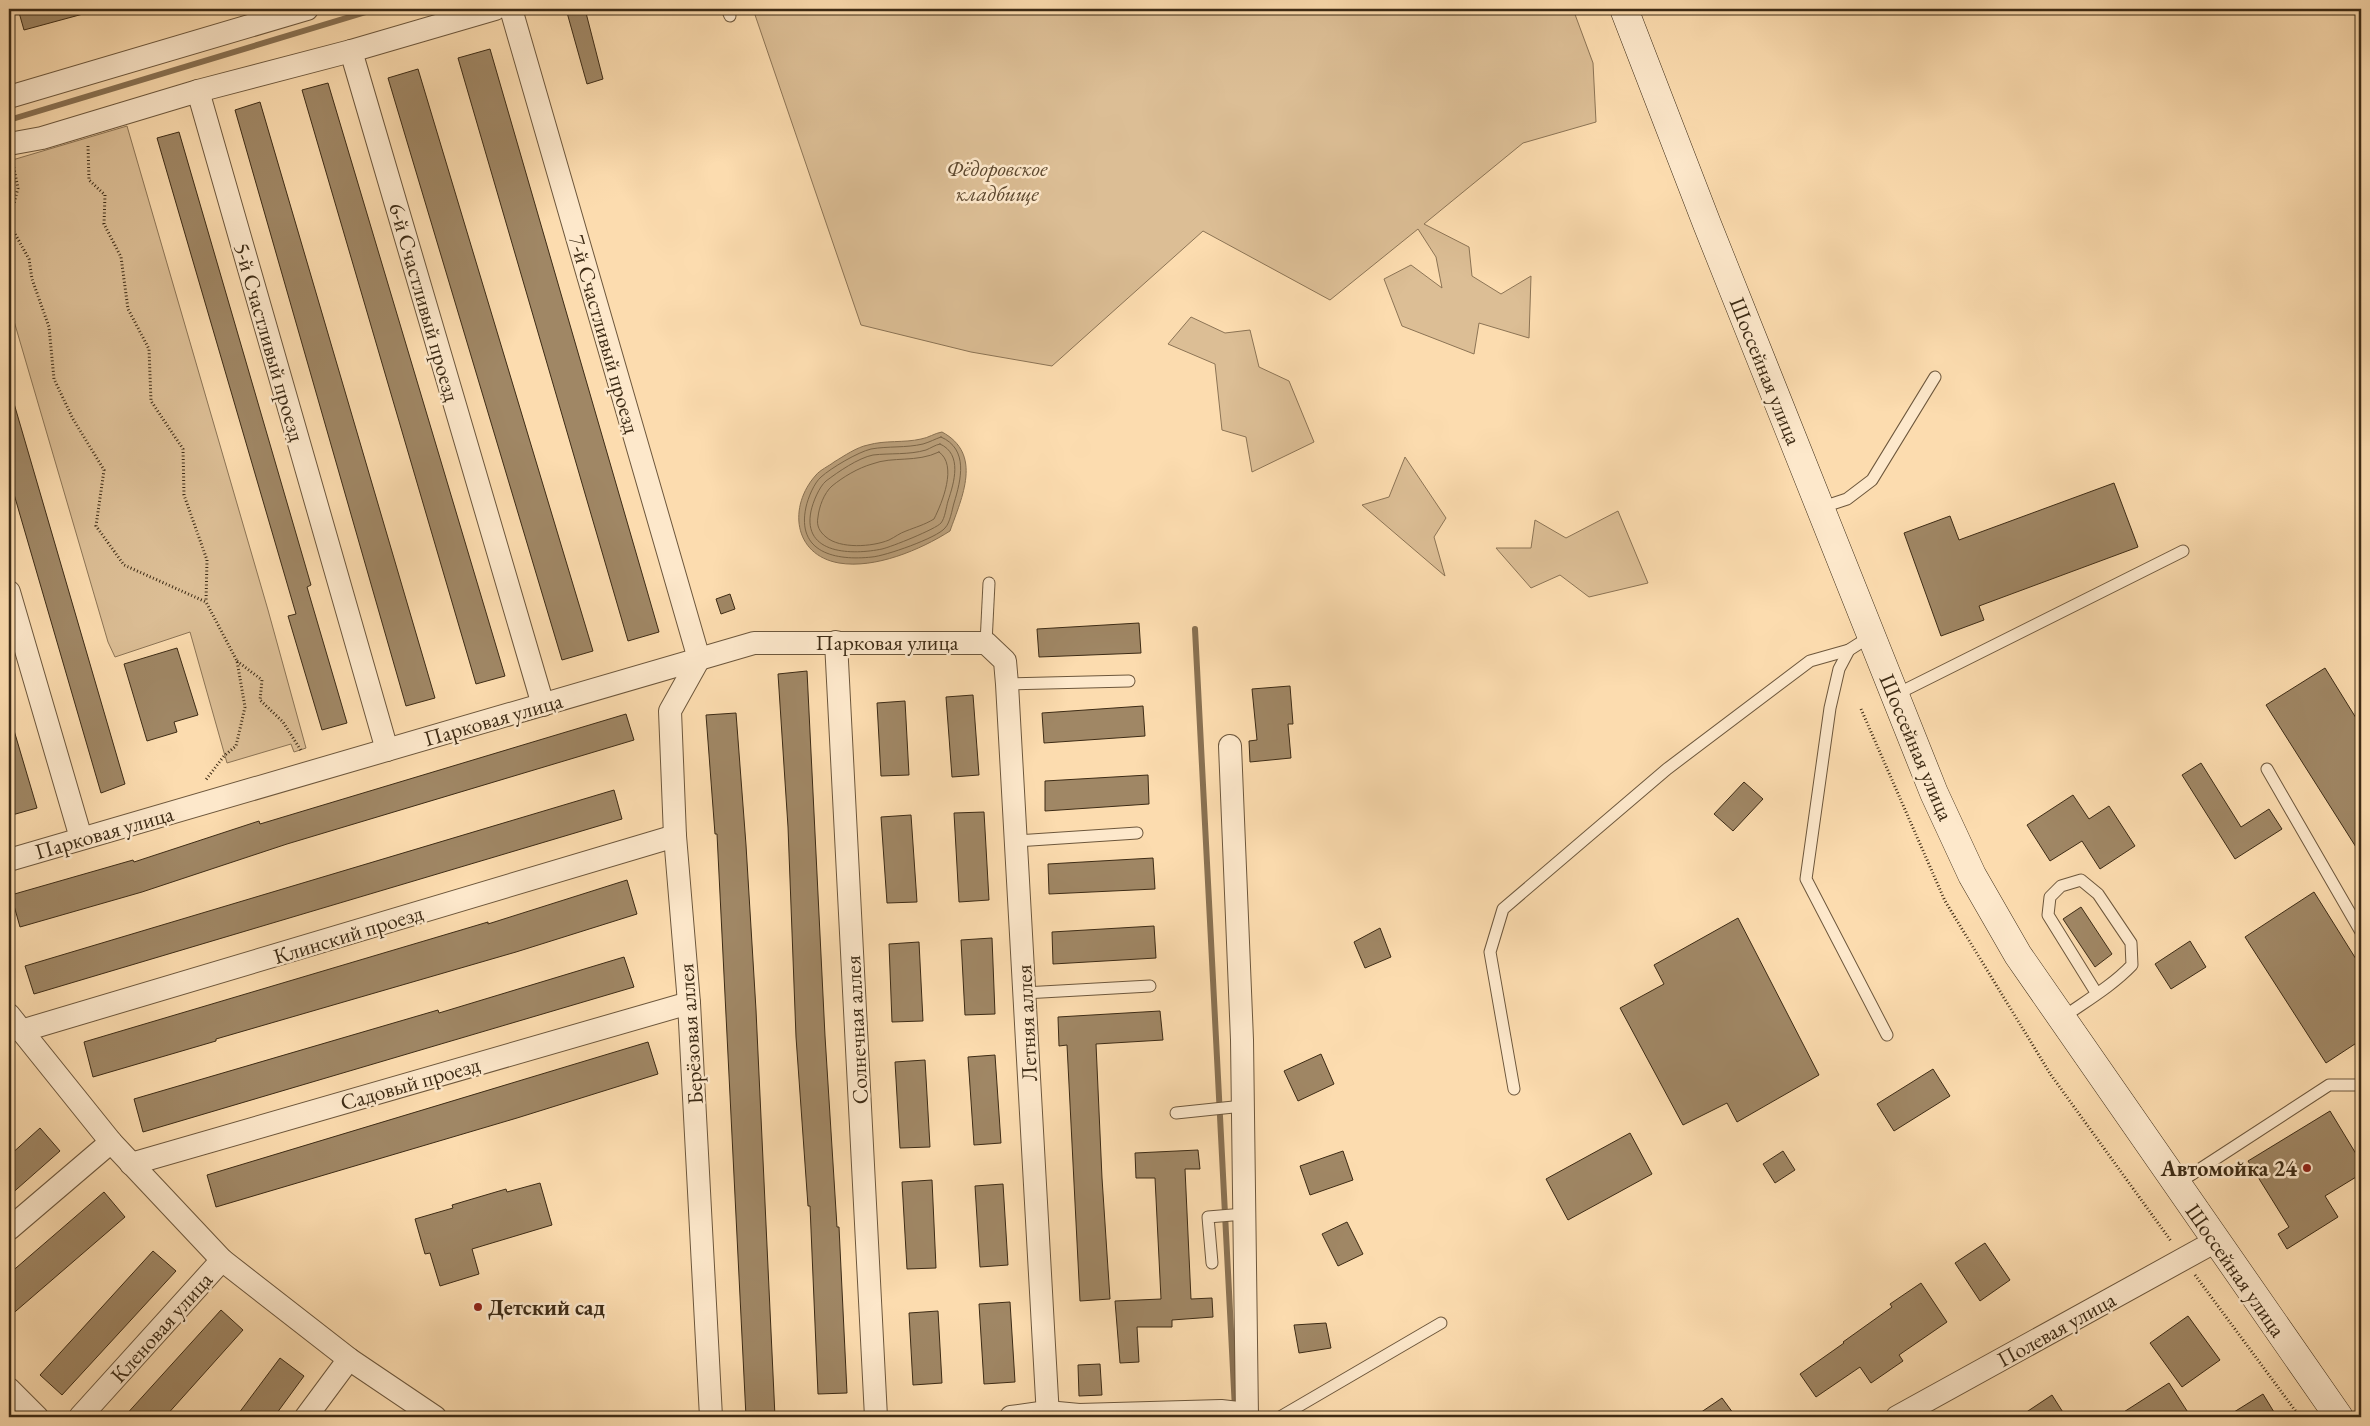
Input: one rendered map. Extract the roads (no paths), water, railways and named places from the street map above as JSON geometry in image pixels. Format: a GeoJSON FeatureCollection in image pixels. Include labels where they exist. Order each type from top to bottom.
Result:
{"type":"FeatureCollection","features":[{"type":"Feature","properties":{"kind":"main road","name":"Шоссейная улица"},"geometry":{"type":"LineString","coordinates":[[1624,9],[1820,508],[1860,643],[1895,696],[1934,793],[1972,875],[2018,955],[2216,1241],[2332,1415]]}},
{"type":"Feature","properties":{"kind":"street"},"geometry":{"type":"LineString","coordinates":[[9,98],[307,9]]}},
{"type":"Feature","properties":{"kind":"street"},"geometry":{"type":"LineString","coordinates":[[11,153],[42,138],[198,91],[351,51],[495,9]]}},
{"type":"Feature","properties":{"kind":"street","name":"7-й Счастливый проезд"},"geometry":{"type":"LineString","coordinates":[[511,9],[699,659]]}},
{"type":"Feature","properties":{"kind":"street","name":"6-й Счастливый проезд"},"geometry":{"type":"LineString","coordinates":[[351,51],[543,705]]}},
{"type":"Feature","properties":{"kind":"street","name":"5-й Счастливый проезд"},"geometry":{"type":"LineString","coordinates":[[198,91],[387,750]]}},
{"type":"Feature","properties":{"kind":"street"},"geometry":{"type":"LineString","coordinates":[[9,592],[81,838]]}},
{"type":"Feature","properties":{"kind":"street","name":"Солнечная аллея"},"geometry":{"type":"LineString","coordinates":[[836,642],[876,1417]]}},
{"type":"Feature","properties":{"kind":"street","name":"Парковая улица"},"geometry":{"type":"LineString","coordinates":[[9,860],[754,643],[986,643]]}},
{"type":"Feature","properties":{"kind":"street","name":"Летняя аллея"},"geometry":{"type":"LineString","coordinates":[[986,643],[1005,661],[1008,684],[1047,1415]]}},
{"type":"Feature","properties":{"kind":"street","name":"Берёзовая аллея"},"geometry":{"type":"LineString","coordinates":[[699,659],[670,711],[675,836],[689,1003],[710,1417]]}},
{"type":"Feature","properties":{"kind":"street"},"geometry":{"type":"LineString","coordinates":[[1011,1417],[1221,1411],[1248,1416],[1242,1040],[1230,746]]}},
{"type":"Feature","properties":{"kind":"street","name":"Клинский проезд"},"geometry":{"type":"LineString","coordinates":[[12,1021],[675,836]]}},
{"type":"Feature","properties":{"kind":"street","name":"Садовый проезд"},"geometry":{"type":"LineString","coordinates":[[131,1164],[689,1003]]}},
{"type":"Feature","properties":{"kind":"street","name":"Кленовая улица"},"geometry":{"type":"LineString","coordinates":[[12,1021],[111,1142],[222,1260],[349,1359],[434,1417]]}},
{"type":"Feature","properties":{"kind":"street"},"geometry":{"type":"LineString","coordinates":[[9,1229],[111,1142]]}},
{"type":"Feature","properties":{"kind":"street","name":"Полевая улица"},"geometry":{"type":"LineString","coordinates":[[1897,1417],[2216,1241]]}},
{"type":"Feature","properties":{"kind":"street","name":"Кленовая улица"},"geometry":{"type":"LineString","coordinates":[[80,1417],[222,1260]]}},
{"type":"Feature","properties":{"kind":"street"},"geometry":{"type":"LineString","coordinates":[[306,1417],[349,1359]]}},
{"type":"Feature","properties":{"kind":"street"},"geometry":{"type":"LineString","coordinates":[[9,1389],[37,1417]]}},
{"type":"Feature","properties":{"kind":"lane"},"geometry":{"type":"LineString","coordinates":[[1820,508],[1846,499],[1872,480],[1935,377]]}},
{"type":"Feature","properties":{"kind":"lane"},"geometry":{"type":"LineString","coordinates":[[1895,696],[2184,551]]}},
{"type":"Feature","properties":{"kind":"lane"},"geometry":{"type":"LineString","coordinates":[[986,643],[989,583]]}},
{"type":"Feature","properties":{"kind":"lane"},"geometry":{"type":"LineString","coordinates":[[1860,643],[1839,670],[1830,708],[1806,879],[1887,1035]]}},
{"type":"Feature","properties":{"kind":"lane"},"geometry":{"type":"LineString","coordinates":[[1514,1089],[1490,952],[1503,909],[1667,769],[1810,661],[1860,643]]}},
{"type":"Feature","properties":{"kind":"lane"},"geometry":{"type":"LineString","coordinates":[[1008,684],[1129,681]]}},
{"type":"Feature","properties":{"kind":"lane"},"geometry":{"type":"LineString","coordinates":[[2267,768],[2361,932]]}},
{"type":"Feature","properties":{"kind":"lane"},"geometry":{"type":"LineString","coordinates":[[1016,841],[1137,833]]}},
{"type":"Feature","properties":{"kind":"lane"},"geometry":{"type":"LineString","coordinates":[[2062,1018],[2097,994],[2119,978],[2132,965],[2131,943],[2098,894],[2082,880],[2060,886],[2050,898],[2048,915],[2097,994]]}},
{"type":"Feature","properties":{"kind":"lane"},"geometry":{"type":"LineString","coordinates":[[1024,992],[1150,986]]}},
{"type":"Feature","properties":{"kind":"lane"},"geometry":{"type":"LineString","coordinates":[[2177,1184],[2329,1085],[2361,1085]]}},
{"type":"Feature","properties":{"kind":"lane"},"geometry":{"type":"LineString","coordinates":[[1176,1113],[1243,1106]]}},
{"type":"Feature","properties":{"kind":"lane"},"geometry":{"type":"LineString","coordinates":[[1212,1263],[1208,1217],[1244,1214]]}},
{"type":"Feature","properties":{"kind":"lane"},"geometry":{"type":"LineString","coordinates":[[1280,1417],[1441,1323]]}},
{"type":"Feature","properties":{"kind":"water"},"geometry":{"type":"Polygon","coordinates":[[[942,432],[955,441],[962,452],[966,464],[964,491],[950,531],[925,545],[882,561],[853,564],[839,563],[824,558],[812,550],[804,540],[800,528],[799,514],[801,501],[807,487],[818,473],[864,446],[874,443],[915,440],[942,432]]]}},
{"type":"Feature","properties":{"kind":"waterway"},"geometry":{"type":"LineString","coordinates":[[9,120],[376,9]]}},
{"type":"Feature","properties":{"kind":"waterway"},"geometry":{"type":"LineString","coordinates":[[1195,629],[1235,1409]]}},
{"type":"Feature","properties":{"kind":"place","name":"Автомойка 24"},"geometry":{"type":"Point","coordinates":[2307,1168]}},
{"type":"Feature","properties":{"kind":"place","name":"Детский сад"},"geometry":{"type":"Point","coordinates":[478,1307]}},
{"type":"Feature","properties":{"kind":"park label","name":"Фёдоровское кладбище"},"geometry":{"type":"Point","coordinates":[997,180]}}]}
